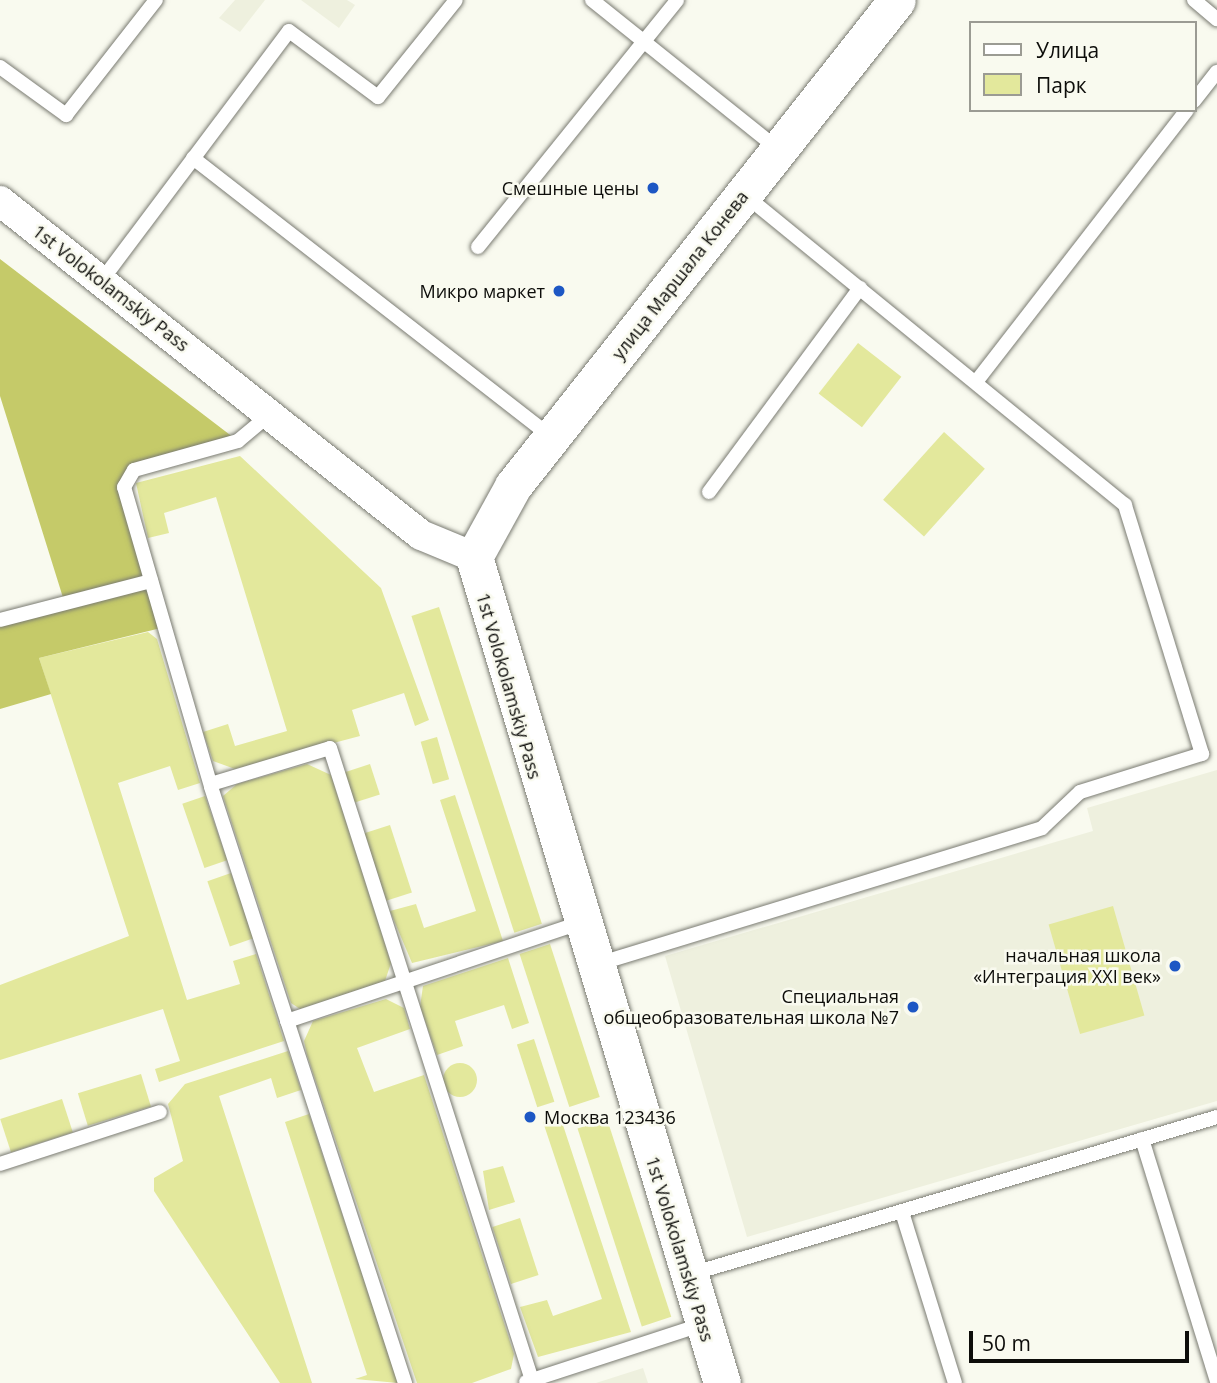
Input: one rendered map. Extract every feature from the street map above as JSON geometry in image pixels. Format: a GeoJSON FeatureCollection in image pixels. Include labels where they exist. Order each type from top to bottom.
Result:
{"type":"FeatureCollection","features":[{"type":"Feature","properties":{"kind":"street","name":"улица Маршала Конева"},"geometry":{"type":"LineString","coordinates":[[474,557],[513,486],[897,0]]}},
{"type":"Feature","properties":{"kind":"street","name":"1st Volokolamskiy Pass"},"geometry":{"type":"LineString","coordinates":[[0,201],[421,535],[474,557],[580,923],[690,1275],[719,1382]]}},
{"type":"Feature","properties":{"kind":"lane"},"geometry":{"type":"LineString","coordinates":[[0,67],[66,115],[156,0]]}},
{"type":"Feature","properties":{"kind":"lane"},"geometry":{"type":"LineString","coordinates":[[102,280],[289,31],[378,97],[456,0]]}},
{"type":"Feature","properties":{"kind":"lane"},"geometry":{"type":"LineString","coordinates":[[592,0],[779,150]]}},
{"type":"Feature","properties":{"kind":"lane"},"geometry":{"type":"LineString","coordinates":[[478,247],[677,0]]}},
{"type":"Feature","properties":{"kind":"lane"},"geometry":{"type":"LineString","coordinates":[[1194,0],[1217,19]]}},
{"type":"Feature","properties":{"kind":"lane"},"geometry":{"type":"LineString","coordinates":[[1196,98],[1217,72]]}},
{"type":"Feature","properties":{"kind":"lane"},"geometry":{"type":"LineString","coordinates":[[976,382],[1185,112]]}},
{"type":"Feature","properties":{"kind":"lane"},"geometry":{"type":"LineString","coordinates":[[193,158],[552,438]]}},
{"type":"Feature","properties":{"kind":"lane"},"geometry":{"type":"LineString","coordinates":[[593,965],[1042,828],[1080,792],[1202,754],[1125,505],[744,194]]}},
{"type":"Feature","properties":{"kind":"lane"},"geometry":{"type":"LineString","coordinates":[[709,492],[860,288]]}},
{"type":"Feature","properties":{"kind":"lane"},"geometry":{"type":"LineString","coordinates":[[269,415],[238,441],[126,477],[151,581],[211,784],[405,1383]]}},
{"type":"Feature","properties":{"kind":"lane"},"geometry":{"type":"LineString","coordinates":[[0,620],[151,581]]}},
{"type":"Feature","properties":{"kind":"lane"},"geometry":{"type":"LineString","coordinates":[[211,784],[330,748],[405,980],[528,1382],[704,1323]]}},
{"type":"Feature","properties":{"kind":"lane"},"geometry":{"type":"LineString","coordinates":[[287,1021],[580,923]]}},
{"type":"Feature","properties":{"kind":"lane"},"geometry":{"type":"LineString","coordinates":[[0,1164],[160,1112]]}},
{"type":"Feature","properties":{"kind":"lane"},"geometry":{"type":"LineString","coordinates":[[690,1275],[1217,1116]]}},
{"type":"Feature","properties":{"kind":"lane"},"geometry":{"type":"LineString","coordinates":[[1142,1139],[1217,1382]]}},
{"type":"Feature","properties":{"kind":"lane"},"geometry":{"type":"LineString","coordinates":[[902,1212],[955,1383]]}},
{"type":"Feature","properties":{"kind":"shaded area"},"geometry":{"type":"Polygon","coordinates":[[[235,0],[265,0],[240,32],[219,18],[235,0]]]}},
{"type":"Feature","properties":{"kind":"shaded area"},"geometry":{"type":"Polygon","coordinates":[[[301,0],[347,0],[355,5],[339,28],[301,0]]]}},
{"type":"Feature","properties":{"kind":"shaded area","name":"Специальная общеобразовательная школа №7"},"geometry":{"type":"Polygon","coordinates":[[[1217,770],[1217,1101],[747,1237],[665,956],[1093,831],[1087,808],[1217,770]]]}},
{"type":"Feature","properties":{"kind":"shaded area"},"geometry":{"type":"Polygon","coordinates":[[[643,1368],[648,1383],[596,1383],[643,1368]]]}},
{"type":"Feature","properties":{"kind":"green space"},"geometry":{"type":"Polygon","coordinates":[[[0,259],[238,441],[126,477],[165,627],[39,658],[51,694],[0,709],[0,621],[65,604],[0,396],[0,259]]]}},
{"type":"Feature","properties":{"kind":"green space"},"geometry":{"type":"Polygon","coordinates":[[[858,343],[901,377],[862,427],[819,393],[858,343]]]}},
{"type":"Feature","properties":{"kind":"green space"},"geometry":{"type":"Polygon","coordinates":[[[944,432],[985,469],[924,536],[883,500],[944,432]]]}},
{"type":"Feature","properties":{"kind":"green space"},"geometry":{"type":"Polygon","coordinates":[[[240,456],[381,588],[429,720],[415,726],[404,693],[352,710],[360,736],[235,769],[213,761],[203,732],[228,724],[235,746],[287,731],[216,497],[164,513],[169,533],[148,538],[136,483],[240,456]]]}},
{"type":"Feature","properties":{"kind":"green space"},"geometry":{"type":"Polygon","coordinates":[[[439,607],[542,924],[514,933],[411,616],[439,607]]]}},
{"type":"Feature","properties":{"kind":"green space"},"geometry":{"type":"Polygon","coordinates":[[[148,632],[157,639],[200,783],[178,790],[170,766],[118,783],[187,1000],[240,984],[233,961],[256,954],[284,1041],[159,1082],[155,1069],[180,1061],[163,1009],[0,1060],[0,985],[129,936],[39,658],[148,632]]]}},
{"type":"Feature","properties":{"kind":"green space"},"geometry":{"type":"Polygon","coordinates":[[[437,737],[449,779],[433,784],[421,742],[437,737]]]}},
{"type":"Feature","properties":{"kind":"green space"},"geometry":{"type":"Polygon","coordinates":[[[307,764],[331,775],[391,963],[385,981],[300,1009],[291,1003],[223,796],[237,784],[307,764]]]}},
{"type":"Feature","properties":{"kind":"green space"},"geometry":{"type":"Polygon","coordinates":[[[370,764],[380,794],[353,803],[343,773],[370,764]]]}},
{"type":"Feature","properties":{"kind":"green space"},"geometry":{"type":"Polygon","coordinates":[[[455,795],[503,941],[412,963],[390,911],[416,904],[424,928],[476,911],[440,800],[455,795]]]}},
{"type":"Feature","properties":{"kind":"green space"},"geometry":{"type":"Polygon","coordinates":[[[205,796],[227,860],[204,868],[182,804],[205,796]]]}},
{"type":"Feature","properties":{"kind":"green space"},"geometry":{"type":"Polygon","coordinates":[[[390,825],[412,893],[386,901],[364,833],[390,825]]]}},
{"type":"Feature","properties":{"kind":"green space"},"geometry":{"type":"Polygon","coordinates":[[[231,873],[253,938],[230,946],[207,881],[231,873]]]}},
{"type":"Feature","properties":{"kind":"green space"},"geometry":{"type":"Polygon","coordinates":[[[1113,906],[1144,1016],[1080,1034],[1049,924],[1113,906]]]}},
{"type":"Feature","properties":{"kind":"green space"},"geometry":{"type":"Polygon","coordinates":[[[550,944],[600,1097],[569,1107],[520,954],[550,944]]]}},
{"type":"Feature","properties":{"kind":"green space"},"geometry":{"type":"Polygon","coordinates":[[[508,958],[529,1023],[512,1029],[504,1005],[455,1021],[463,1046],[437,1055],[420,1007],[423,986],[508,958]]]}},
{"type":"Feature","properties":{"kind":"green space"},"geometry":{"type":"Polygon","coordinates":[[[386,999],[404,1008],[410,1029],[357,1048],[374,1092],[424,1075],[514,1354],[511,1369],[472,1383],[417,1383],[307,1055],[304,1041],[313,1021],[386,999]]]}},
{"type":"Feature","properties":{"kind":"green space"},"geometry":{"type":"Polygon","coordinates":[[[534,1039],[554,1102],[537,1107],[517,1045],[534,1039]]]}},
{"type":"Feature","properties":{"kind":"green space"},"geometry":{"type":"Polygon","coordinates":[[[288,1051],[301,1090],[277,1098],[271,1078],[219,1096],[312,1383],[280,1383],[154,1191],[154,1178],[183,1161],[168,1104],[185,1084],[288,1051]]]}},
{"type":"Feature","properties":{"kind":"green space"},"geometry":{"type":"Polygon","coordinates":[[[460,1063],[472,1068],[477,1080],[472,1092],[460,1097],[448,1092],[443,1080],[448,1068],[460,1063]]]}},
{"type":"Feature","properties":{"kind":"green space"},"geometry":{"type":"Polygon","coordinates":[[[141,1074],[151,1107],[88,1126],[78,1093],[141,1074]]]}},
{"type":"Feature","properties":{"kind":"green space"},"geometry":{"type":"Polygon","coordinates":[[[62,1099],[73,1132],[11,1152],[0,1119],[62,1099]]]}},
{"type":"Feature","properties":{"kind":"green space"},"geometry":{"type":"Polygon","coordinates":[[[309,1114],[398,1383],[355,1379],[367,1375],[285,1122],[309,1114]]]}},
{"type":"Feature","properties":{"kind":"green space"},"geometry":{"type":"Polygon","coordinates":[[[560,1116],[631,1332],[538,1357],[520,1307],[547,1300],[553,1316],[602,1299],[543,1122],[560,1116]]]}},
{"type":"Feature","properties":{"kind":"green space"},"geometry":{"type":"Polygon","coordinates":[[[607,1119],[671,1317],[642,1326],[578,1129],[607,1119]]]}},
{"type":"Feature","properties":{"kind":"green space"},"geometry":{"type":"Polygon","coordinates":[[[503,1166],[515,1202],[489,1210],[483,1171],[503,1166]]]}},
{"type":"Feature","properties":{"kind":"green space"},"geometry":{"type":"Polygon","coordinates":[[[520,1218],[539,1275],[511,1284],[492,1227],[520,1218]]]}},
{"type":"Feature","properties":{"kind":"place","name":"Смешные цены"},"geometry":{"type":"Point","coordinates":[653,188]}},
{"type":"Feature","properties":{"kind":"place","name":"Микро маркет"},"geometry":{"type":"Point","coordinates":[559,291]}},
{"type":"Feature","properties":{"kind":"place","name":"начальная школа «Интеграция XXI век»"},"geometry":{"type":"Point","coordinates":[1175,966]}},
{"type":"Feature","properties":{"kind":"place","name":"Специальная общеобразовательная школа №7"},"geometry":{"type":"Point","coordinates":[913,1007]}},
{"type":"Feature","properties":{"kind":"place","name":"Москва 123436"},"geometry":{"type":"Point","coordinates":[530,1117]}}]}
